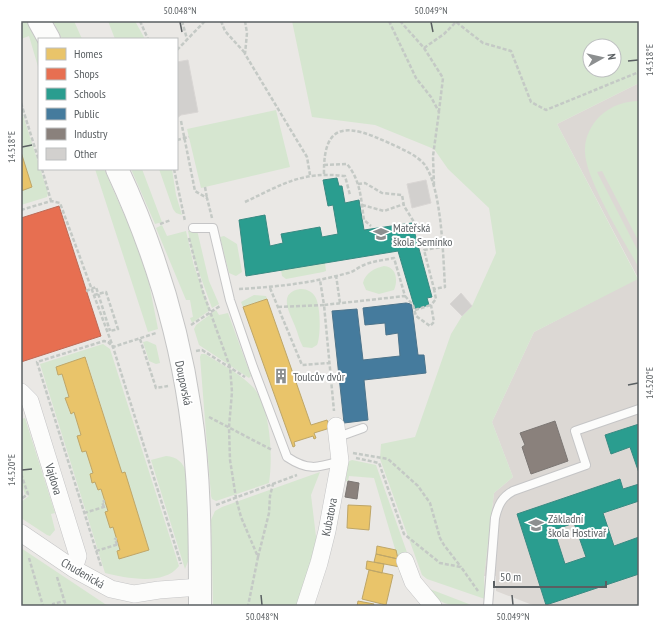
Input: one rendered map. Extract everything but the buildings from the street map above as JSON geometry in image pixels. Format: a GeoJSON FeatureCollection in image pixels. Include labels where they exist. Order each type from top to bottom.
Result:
{"type":"FeatureCollection","features":[{"type":"Feature","properties":{"kind":"street"},"geometry":{"type":"LineString","coordinates":[[39,21],[48,38]]}},
{"type":"Feature","properties":{"kind":"street","name":"Doupovská"},"geometry":{"type":"LineString","coordinates":[[118,170],[132,200],[154,258],[174,335],[190,408],[197,473],[194,594]]}},
{"type":"Feature","properties":{"kind":"street","name":"Vajdova"},"geometry":{"type":"LineString","coordinates":[[21,392],[30,401],[78,556],[74,569]]}},
{"type":"Feature","properties":{"kind":"street","name":"Kubatova"},"geometry":{"type":"LineString","coordinates":[[305,606],[319,563],[346,459],[337,432]]}},
{"type":"Feature","properties":{"kind":"street","name":"Chudenická"},"geometry":{"type":"LineString","coordinates":[[21,533],[74,569],[111,589],[134,594],[194,594]]}},
{"type":"Feature","properties":{"kind":"street"},"geometry":{"type":"LineString","coordinates":[[405,561],[413,582],[433,606]]}},
{"type":"Feature","properties":{"kind":"lane"},"geometry":{"type":"LineString","coordinates":[[189,230],[213,228],[230,300],[287,457],[300,466],[317,468],[346,459]]}},
{"type":"Feature","properties":{"kind":"lane"},"geometry":{"type":"LineString","coordinates":[[488,606],[495,518],[503,498],[517,489],[586,465],[575,431],[639,409]]}},
{"type":"Feature","properties":{"kind":"lane"},"geometry":{"type":"LineString","coordinates":[[337,432],[363,428]]}},
{"type":"Feature","properties":{"kind":"path"},"geometry":{"type":"LineString","coordinates":[[140,21],[148,38]]}},
{"type":"Feature","properties":{"kind":"path"},"geometry":{"type":"LineString","coordinates":[[182,21],[187,40]]}},
{"type":"Feature","properties":{"kind":"path"},"geometry":{"type":"LineString","coordinates":[[178,49],[204,21]]}},
{"type":"Feature","properties":{"kind":"path"},"geometry":{"type":"LineString","coordinates":[[221,21],[225,31],[245,54],[307,157],[310,175]]}},
{"type":"Feature","properties":{"kind":"path"},"geometry":{"type":"LineString","coordinates":[[245,21],[247,33],[245,54]]}},
{"type":"Feature","properties":{"kind":"path"},"geometry":{"type":"LineString","coordinates":[[389,21],[416,78],[431,97],[439,112]]}},
{"type":"Feature","properties":{"kind":"path"},"geometry":{"type":"LineString","coordinates":[[400,21],[424,48],[443,78],[434,156],[434,188],[442,247],[445,287],[434,289]]}},
{"type":"Feature","properties":{"kind":"path"},"geometry":{"type":"LineString","coordinates":[[424,48],[444,34],[456,22],[483,43],[511,51],[530,102],[546,110],[639,72]]}},
{"type":"Feature","properties":{"kind":"path"},"geometry":{"type":"LineString","coordinates":[[21,102],[38,158]]}},
{"type":"Feature","properties":{"kind":"path"},"geometry":{"type":"LineString","coordinates":[[181,121],[195,191],[208,198]]}},
{"type":"Feature","properties":{"kind":"path"},"geometry":{"type":"LineString","coordinates":[[324,174],[326,148],[334,135],[345,130],[360,130],[406,151],[425,165],[434,188]]}},
{"type":"Feature","properties":{"kind":"path"},"geometry":{"type":"LineString","coordinates":[[178,140],[189,137]]}},
{"type":"Feature","properties":{"kind":"path"},"geometry":{"type":"LineString","coordinates":[[324,165],[334,163],[347,164],[355,174],[364,220],[371,226]]}},
{"type":"Feature","properties":{"kind":"path"},"geometry":{"type":"LineString","coordinates":[[42,170],[52,201]]}},
{"type":"Feature","properties":{"kind":"path"},"geometry":{"type":"LineString","coordinates":[[174,170],[189,230],[194,263],[230,367],[232,392],[229,427],[230,460],[236,498],[241,517],[258,557]]}},
{"type":"Feature","properties":{"kind":"path"},"geometry":{"type":"LineString","coordinates":[[245,202],[287,182],[310,175],[324,174],[345,176],[350,195]]}},
{"type":"Feature","properties":{"kind":"path"},"geometry":{"type":"LineString","coordinates":[[358,184],[365,183],[382,193],[402,195],[404,204],[414,222]]}},
{"type":"Feature","properties":{"kind":"path"},"geometry":{"type":"LineString","coordinates":[[205,188],[213,228]]}},
{"type":"Feature","properties":{"kind":"path"},"geometry":{"type":"LineString","coordinates":[[21,210],[52,201],[60,203],[113,347],[182,569],[194,594]]}},
{"type":"Feature","properties":{"kind":"path"},"geometry":{"type":"LineString","coordinates":[[362,205],[384,210],[404,204]]}},
{"type":"Feature","properties":{"kind":"path"},"geometry":{"type":"LineString","coordinates":[[159,224],[171,220]]}},
{"type":"Feature","properties":{"kind":"path"},"geometry":{"type":"LineString","coordinates":[[415,310],[431,305],[436,299],[424,250],[442,247]]}},
{"type":"Feature","properties":{"kind":"path"},"geometry":{"type":"LineString","coordinates":[[236,289],[270,288],[320,280],[336,275],[348,274],[366,264],[394,258],[405,296],[412,302],[416,316],[430,326],[434,322],[431,305]]}},
{"type":"Feature","properties":{"kind":"path"},"geometry":{"type":"LineString","coordinates":[[336,275],[340,303]]}},
{"type":"Feature","properties":{"kind":"path"},"geometry":{"type":"LineString","coordinates":[[320,280],[337,432]]}},
{"type":"Feature","properties":{"kind":"path"},"geometry":{"type":"LineString","coordinates":[[86,290],[96,287],[110,331],[118,329],[106,292],[94,295]]}},
{"type":"Feature","properties":{"kind":"path"},"geometry":{"type":"LineString","coordinates":[[270,288],[302,365],[329,363]]}},
{"type":"Feature","properties":{"kind":"path"},"geometry":{"type":"LineString","coordinates":[[278,307],[324,305],[405,296]]}},
{"type":"Feature","properties":{"kind":"path"},"geometry":{"type":"LineString","coordinates":[[189,327],[216,309]]}},
{"type":"Feature","properties":{"kind":"path"},"geometry":{"type":"LineString","coordinates":[[113,347],[159,333]]}},
{"type":"Feature","properties":{"kind":"path"},"geometry":{"type":"LineString","coordinates":[[140,338],[156,388],[168,386],[170,393]]}},
{"type":"Feature","properties":{"kind":"path"},"geometry":{"type":"LineString","coordinates":[[103,574],[37,362],[104,341],[108,342],[113,347]]}},
{"type":"Feature","properties":{"kind":"path"},"geometry":{"type":"LineString","coordinates":[[196,351],[202,350],[254,384],[259,383]]}},
{"type":"Feature","properties":{"kind":"path"},"geometry":{"type":"LineString","coordinates":[[208,417],[287,457]]}},
{"type":"Feature","properties":{"kind":"path"},"geometry":{"type":"LineString","coordinates":[[461,567],[440,563],[404,534],[379,462],[346,459],[347,452],[384,458],[392,462],[418,486],[428,499],[434,512],[440,538],[461,567],[488,606]]}},
{"type":"Feature","properties":{"kind":"path"},"geometry":{"type":"LineString","coordinates":[[208,508],[317,468]]}},
{"type":"Feature","properties":{"kind":"path"},"geometry":{"type":"LineString","coordinates":[[21,474],[28,494],[21,499]]}},
{"type":"Feature","properties":{"kind":"path"},"geometry":{"type":"LineString","coordinates":[[248,606],[269,513],[273,484]]}},
{"type":"Feature","properties":{"kind":"path"},"geometry":{"type":"LineString","coordinates":[[84,513],[105,506],[102,502],[105,501]]}},
{"type":"Feature","properties":{"kind":"path"},"geometry":{"type":"LineString","coordinates":[[96,551],[118,545],[115,540],[117,539]]}},
{"type":"Feature","properties":{"kind":"path"},"geometry":{"type":"LineString","coordinates":[[27,551],[43,606]]}},
{"type":"Feature","properties":{"kind":"path"},"geometry":{"type":"LineString","coordinates":[[56,575],[66,606]]}},
{"type":"Feature","properties":{"kind":"path"},"geometry":{"type":"LineString","coordinates":[[52,605],[64,601]]}},
{"type":"Feature","properties":{"kind":"shaded area"},"geometry":{"type":"Polygon","coordinates":[[[639,83],[639,606],[535,606],[496,591],[496,576],[484,576],[494,493],[513,477],[492,422],[534,332],[638,278],[557,124],[639,83]]]}},
{"type":"Feature","properties":{"kind":"green space"},"geometry":{"type":"Polygon","coordinates":[[[21,21],[26,21],[38,43],[38,67],[29,36],[21,39],[21,21]]]}},
{"type":"Feature","properties":{"kind":"green space"},"geometry":{"type":"Polygon","coordinates":[[[53,21],[74,21],[82,38],[62,38],[53,21]]]}},
{"type":"Feature","properties":{"kind":"green space"},"geometry":{"type":"Polygon","coordinates":[[[108,21],[135,21],[144,38],[115,38],[108,21]]]}},
{"type":"Feature","properties":{"kind":"green space"},"geometry":{"type":"Polygon","coordinates":[[[292,21],[639,21],[639,83],[557,124],[638,279],[534,332],[492,422],[513,477],[494,493],[484,576],[485,599],[427,579],[422,575],[380,459],[381,444],[415,437],[451,334],[462,316],[472,306],[496,253],[489,208],[448,169],[434,149],[375,125],[312,117],[292,21]]]}},
{"type":"Feature","properties":{"kind":"green space"},"geometry":{"type":"Polygon","coordinates":[[[639,101],[639,242],[602,171],[597,172],[639,253],[639,268],[598,192],[586,161],[585,149],[589,131],[600,116],[609,109],[618,105],[639,101]]]}},
{"type":"Feature","properties":{"kind":"green space"},"geometry":{"type":"Polygon","coordinates":[[[21,109],[38,162],[38,170],[41,170],[48,193],[47,197],[21,205],[21,191],[32,187],[21,152],[21,109]]]}},
{"type":"Feature","properties":{"kind":"green space"},"geometry":{"type":"Polygon","coordinates":[[[276,110],[290,167],[201,188],[187,129],[276,110]]]}},
{"type":"Feature","properties":{"kind":"green space"},"geometry":{"type":"Polygon","coordinates":[[[95,170],[104,170],[131,230],[148,278],[158,329],[148,332],[95,170]]]}},
{"type":"Feature","properties":{"kind":"green space"},"geometry":{"type":"Polygon","coordinates":[[[131,170],[142,170],[162,222],[155,224],[131,170]]]}},
{"type":"Feature","properties":{"kind":"green space"},"geometry":{"type":"Polygon","coordinates":[[[159,170],[172,170],[176,195],[182,215],[176,213],[173,209],[159,170]]]}},
{"type":"Feature","properties":{"kind":"green space"},"geometry":{"type":"Polygon","coordinates":[[[162,225],[167,236],[186,231],[194,266],[210,310],[192,323],[190,318],[193,317],[190,300],[186,300],[156,228],[162,225]]]}},
{"type":"Feature","properties":{"kind":"green space"},"geometry":{"type":"Polygon","coordinates":[[[197,230],[209,281],[219,304],[212,308],[193,256],[188,231],[197,230]]]}},
{"type":"Feature","properties":{"kind":"green space"},"geometry":{"type":"Polygon","coordinates":[[[224,236],[237,244],[242,272],[236,276],[229,273],[220,237],[224,236]]]}},
{"type":"Feature","properties":{"kind":"green space"},"geometry":{"type":"Polygon","coordinates":[[[325,263],[326,271],[323,272],[286,279],[282,276],[281,270],[325,263]]]}},
{"type":"Feature","properties":{"kind":"green space"},"geometry":{"type":"Polygon","coordinates":[[[384,266],[392,269],[394,272],[396,283],[394,290],[379,294],[366,290],[363,283],[366,276],[377,268],[384,266]]]}},
{"type":"Feature","properties":{"kind":"green space"},"geometry":{"type":"Polygon","coordinates":[[[300,289],[307,290],[312,293],[318,304],[320,319],[319,334],[317,345],[312,348],[303,347],[288,310],[287,299],[289,295],[293,291],[300,289]]]}},
{"type":"Feature","properties":{"kind":"green space"},"geometry":{"type":"Polygon","coordinates":[[[254,295],[266,296],[267,299],[243,307],[241,302],[254,295]]]}},
{"type":"Feature","properties":{"kind":"green space"},"geometry":{"type":"Polygon","coordinates":[[[216,310],[219,315],[228,313],[251,376],[249,378],[199,345],[194,329],[196,325],[216,310]]]}},
{"type":"Feature","properties":{"kind":"green space"},"geometry":{"type":"Polygon","coordinates":[[[147,341],[156,345],[160,363],[156,364],[149,361],[143,342],[147,341]]]}},
{"type":"Feature","properties":{"kind":"green space"},"geometry":{"type":"Polygon","coordinates":[[[103,344],[110,349],[179,566],[172,572],[164,576],[144,579],[123,577],[105,573],[40,364],[103,344]],[[86,358],[56,367],[58,375],[62,374],[69,397],[65,398],[70,413],[74,412],[81,435],[78,436],[86,451],[93,473],[90,474],[92,482],[95,482],[98,490],[101,489],[108,511],[105,513],[110,528],[113,527],[120,550],[117,551],[120,559],[149,550],[125,473],[122,473],[86,358]]]}},
{"type":"Feature","properties":{"kind":"green space"},"geometry":{"type":"Polygon","coordinates":[[[201,354],[205,354],[230,369],[253,387],[264,407],[269,433],[271,460],[269,483],[216,501],[212,499],[211,496],[200,357],[201,354]]]}},
{"type":"Feature","properties":{"kind":"green space"},"geometry":{"type":"Polygon","coordinates":[[[25,418],[55,513],[51,514],[55,530],[50,536],[21,518],[21,502],[29,496],[25,494],[21,482],[21,419],[25,418]]]}},
{"type":"Feature","properties":{"kind":"green space"},"geometry":{"type":"Polygon","coordinates":[[[166,456],[179,461],[183,465],[186,472],[189,559],[185,569],[151,460],[166,456]]]}},
{"type":"Feature","properties":{"kind":"green space"},"geometry":{"type":"Polygon","coordinates":[[[352,460],[376,465],[409,558],[398,559],[374,478],[349,476],[348,481],[346,481],[347,462],[352,460]]]}},
{"type":"Feature","properties":{"kind":"green space"},"geometry":{"type":"Polygon","coordinates":[[[320,472],[311,495],[317,545],[299,606],[213,606],[211,520],[215,511],[222,507],[320,472]]]}},
{"type":"Feature","properties":{"kind":"green space"},"geometry":{"type":"Polygon","coordinates":[[[21,548],[108,606],[21,606],[21,548]]]}},
{"type":"Feature","properties":{"kind":"green space"},"geometry":{"type":"Polygon","coordinates":[[[422,586],[474,606],[457,606],[445,603],[434,597],[422,586]]]}},
{"type":"Feature","properties":{"kind":"place","name":"Mateřská škola Semínko"},"geometry":{"type":"Point","coordinates":[381,234]}},
{"type":"Feature","properties":{"kind":"place","name":"Toulcův dvůr"},"geometry":{"type":"Point","coordinates":[281,376]}},
{"type":"Feature","properties":{"kind":"place","name":"Základní škola Hostivař"},"geometry":{"type":"Point","coordinates":[536,525]}}]}
